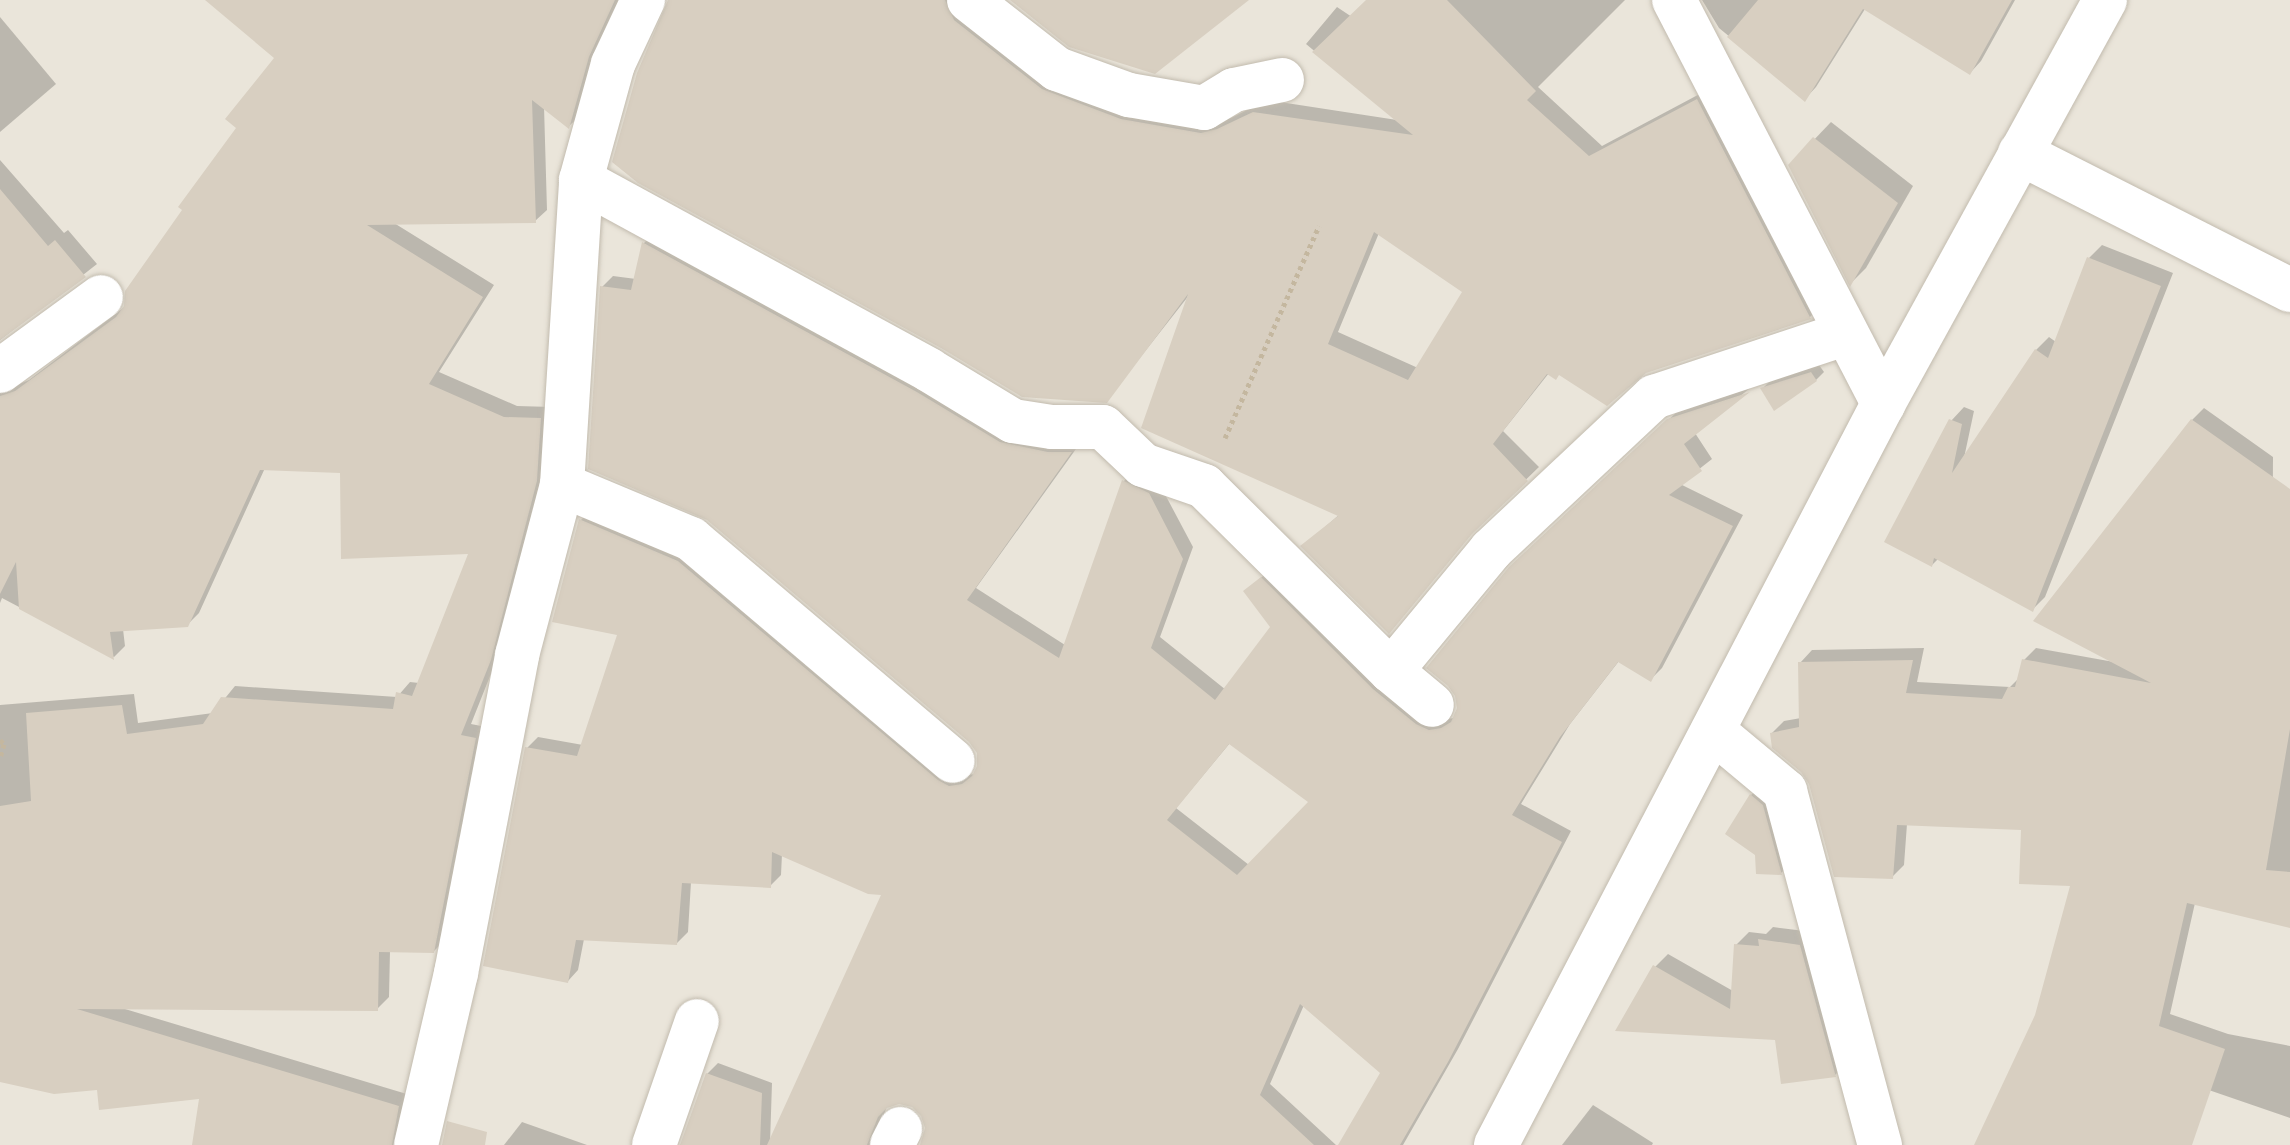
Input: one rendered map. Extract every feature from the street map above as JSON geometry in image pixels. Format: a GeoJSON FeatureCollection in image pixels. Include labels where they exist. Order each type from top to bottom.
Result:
{"type":"FeatureCollection","features":[{"type":"Feature","properties":{"kind":"street"},"geometry":{"type":"LineString","coordinates":[[416,1145],[456,973],[517,655],[562,485],[581,180],[613,64],[643,0]]}},
{"type":"Feature","properties":{"kind":"street"},"geometry":{"type":"LineString","coordinates":[[969,0],[1057,69],[1129,95],[1204,108],[1234,90],[1282,80]]}},
{"type":"Feature","properties":{"kind":"street"},"geometry":{"type":"LineString","coordinates":[[1674,0],[1883,404]]}},
{"type":"Feature","properties":{"kind":"street"},"geometry":{"type":"LineString","coordinates":[[1496,1145],[1883,404],[2105,0]]}},
{"type":"Feature","properties":{"kind":"street"},"geometry":{"type":"LineString","coordinates":[[2020,153],[2290,290]]}},
{"type":"Feature","properties":{"kind":"street"},"geometry":{"type":"LineString","coordinates":[[581,180],[929,370],[1013,421],[1052,427],[1103,427],[1143,465],[1204,486],[1391,671],[1432,705]]}},
{"type":"Feature","properties":{"kind":"street"},"geometry":{"type":"LineString","coordinates":[[0,371],[101,297]]}},
{"type":"Feature","properties":{"kind":"street"},"geometry":{"type":"LineString","coordinates":[[1391,671],[1491,550],[1654,397],[1845,334]]}},
{"type":"Feature","properties":{"kind":"street"},"geometry":{"type":"LineString","coordinates":[[562,485],[691,539],[953,761]]}},
{"type":"Feature","properties":{"kind":"street"},"geometry":{"type":"LineString","coordinates":[[1713,731],[1785,791],[1880,1145]]}},
{"type":"Feature","properties":{"kind":"street"},"geometry":{"type":"LineString","coordinates":[[654,1145],[697,1021]]}},
{"type":"Feature","properties":{"kind":"path"},"geometry":{"type":"LineString","coordinates":[[1204,486],[1319,226]]}},
{"type":"Feature","properties":{"kind":"path"},"geometry":{"type":"LineString","coordinates":[[0,740],[4,744],[0,758]]}},
{"type":"Feature","properties":{"kind":"shaded area"},"geometry":{"type":"Polygon","coordinates":[[[0,0],[2290,0],[2290,1145],[0,1145],[0,0]]]}},
{"type":"Feature","properties":{"kind":"building"},"geometry":{"type":"Polygon","coordinates":[[[205,0],[615,0],[589,57],[569,129],[532,100],[536,223],[367,225],[483,297],[429,384],[504,417],[541,418],[537,481],[491,660],[461,735],[476,738],[434,953],[379,952],[378,1011],[77,1009],[399,1106],[392,1145],[192,1145],[199,1099],[99,1110],[97,1090],[54,1094],[0,1082],[0,806],[31,801],[26,713],[122,705],[127,734],[203,724],[221,697],[393,709],[396,692],[412,696],[468,554],[341,559],[340,473],[260,470],[188,627],[110,632],[114,660],[19,609],[16,562],[0,594],[0,396],[15,391],[116,317],[124,306],[125,291],[182,210],[178,207],[236,128],[225,119],[274,58],[205,0]]]}},
{"type":"Feature","properties":{"kind":"building"},"geometry":{"type":"Polygon","coordinates":[[[668,0],[945,0],[954,20],[1042,89],[1121,119],[1201,133],[1253,112],[1413,135],[1312,52],[1366,0],[1447,0],[1536,91],[1527,100],[1589,156],[1697,99],[1811,319],[1646,373],[1607,406],[1559,375],[1556,380],[1547,374],[1493,444],[1528,481],[1472,534],[1389,634],[1300,546],[1338,516],[1141,428],[1188,294],[1107,403],[1022,397],[941,348],[638,183],[612,162],[637,73],[668,0]],[[1374,232],[1328,344],[1408,380],[1462,292],[1374,232]]]}},
{"type":"Feature","properties":{"kind":"building"},"geometry":{"type":"Polygon","coordinates":[[[1010,0],[1249,0],[1155,74],[1069,47],[1010,0]]]}},
{"type":"Feature","properties":{"kind":"building"},"geometry":{"type":"Polygon","coordinates":[[[1758,0],[2012,0],[1970,75],[1863,9],[1805,102],[1727,37],[1758,0]]]}},
{"type":"Feature","properties":{"kind":"building"},"geometry":{"type":"Polygon","coordinates":[[[1813,137],[1898,203],[1850,287],[1788,165],[1813,137]]]}},
{"type":"Feature","properties":{"kind":"building"},"geometry":{"type":"Polygon","coordinates":[[[0,189],[48,246],[55,240],[86,277],[0,340],[0,189]]]}},
{"type":"Feature","properties":{"kind":"building"},"geometry":{"type":"Polygon","coordinates":[[[642,242],[917,392],[1000,442],[1048,452],[1072,452],[967,600],[1059,658],[1122,480],[1149,493],[1183,559],[1151,648],[1215,700],[1270,627],[1243,591],[1261,577],[1373,689],[1416,724],[1429,730],[1451,722],[1457,708],[1455,696],[1448,686],[1426,668],[1509,567],[1667,419],[1750,392],[1684,444],[1702,471],[1669,495],[1733,526],[1651,682],[1618,662],[1560,737],[1512,815],[1562,842],[1448,1062],[1400,1145],[1338,1145],[1380,1073],[1300,1004],[1260,1095],[1314,1145],[920,1145],[925,1128],[921,1116],[912,1107],[899,1104],[887,1108],[878,1117],[867,1145],[767,1145],[881,895],[868,894],[772,852],[771,888],[682,883],[677,945],[576,940],[568,983],[483,966],[525,747],[577,756],[617,635],[552,622],[579,519],[678,561],[938,780],[949,786],[962,784],[972,776],[977,766],[977,753],[969,742],[707,520],[588,469],[600,286],[631,290],[642,242]],[[1229,744],[1167,820],[1237,875],[1308,802],[1229,744]]]}},
{"type":"Feature","properties":{"kind":"building"},"geometry":{"type":"Polygon","coordinates":[[[2087,257],[2161,286],[2033,612],[1934,558],[1932,567],[1884,542],[1949,419],[1962,424],[1952,473],[2035,349],[2048,358],[2087,257]]]}},
{"type":"Feature","properties":{"kind":"building"},"geometry":{"type":"Polygon","coordinates":[[[1811,372],[1817,381],[1774,411],[1760,388],[1811,372]]]}},
{"type":"Feature","properties":{"kind":"building"},"geometry":{"type":"Polygon","coordinates":[[[2191,419],[2290,489],[2290,729],[2266,870],[2290,872],[2290,928],[2187,903],[2159,1026],[2225,1049],[2192,1145],[1974,1145],[2035,1015],[2070,886],[2019,884],[2021,830],[1897,825],[1893,879],[1834,877],[1809,784],[1801,772],[1772,748],[1770,733],[1799,727],[1798,662],[1913,660],[1906,693],[2002,699],[2008,687],[2015,687],[2022,659],[2151,683],[2033,621],[2191,419]]]}},
{"type":"Feature","properties":{"kind":"building"},"geometry":{"type":"Polygon","coordinates":[[[1750,794],[1763,805],[1782,875],[1756,874],[1755,855],[1725,834],[1750,794]]]}},
{"type":"Feature","properties":{"kind":"building"},"geometry":{"type":"Polygon","coordinates":[[[1758,939],[1800,945],[1836,1077],[1781,1084],[1775,1040],[1615,1031],[1653,965],[1730,1009],[1734,944],[1759,946],[1758,939]]]}},
{"type":"Feature","properties":{"kind":"building"},"geometry":{"type":"Polygon","coordinates":[[[706,1073],[762,1093],[760,1145],[680,1145],[706,1073]]]}},
{"type":"Feature","properties":{"kind":"building"},"geometry":{"type":"Polygon","coordinates":[[[447,1121],[487,1132],[485,1145],[442,1145],[447,1121]]]}}]}
